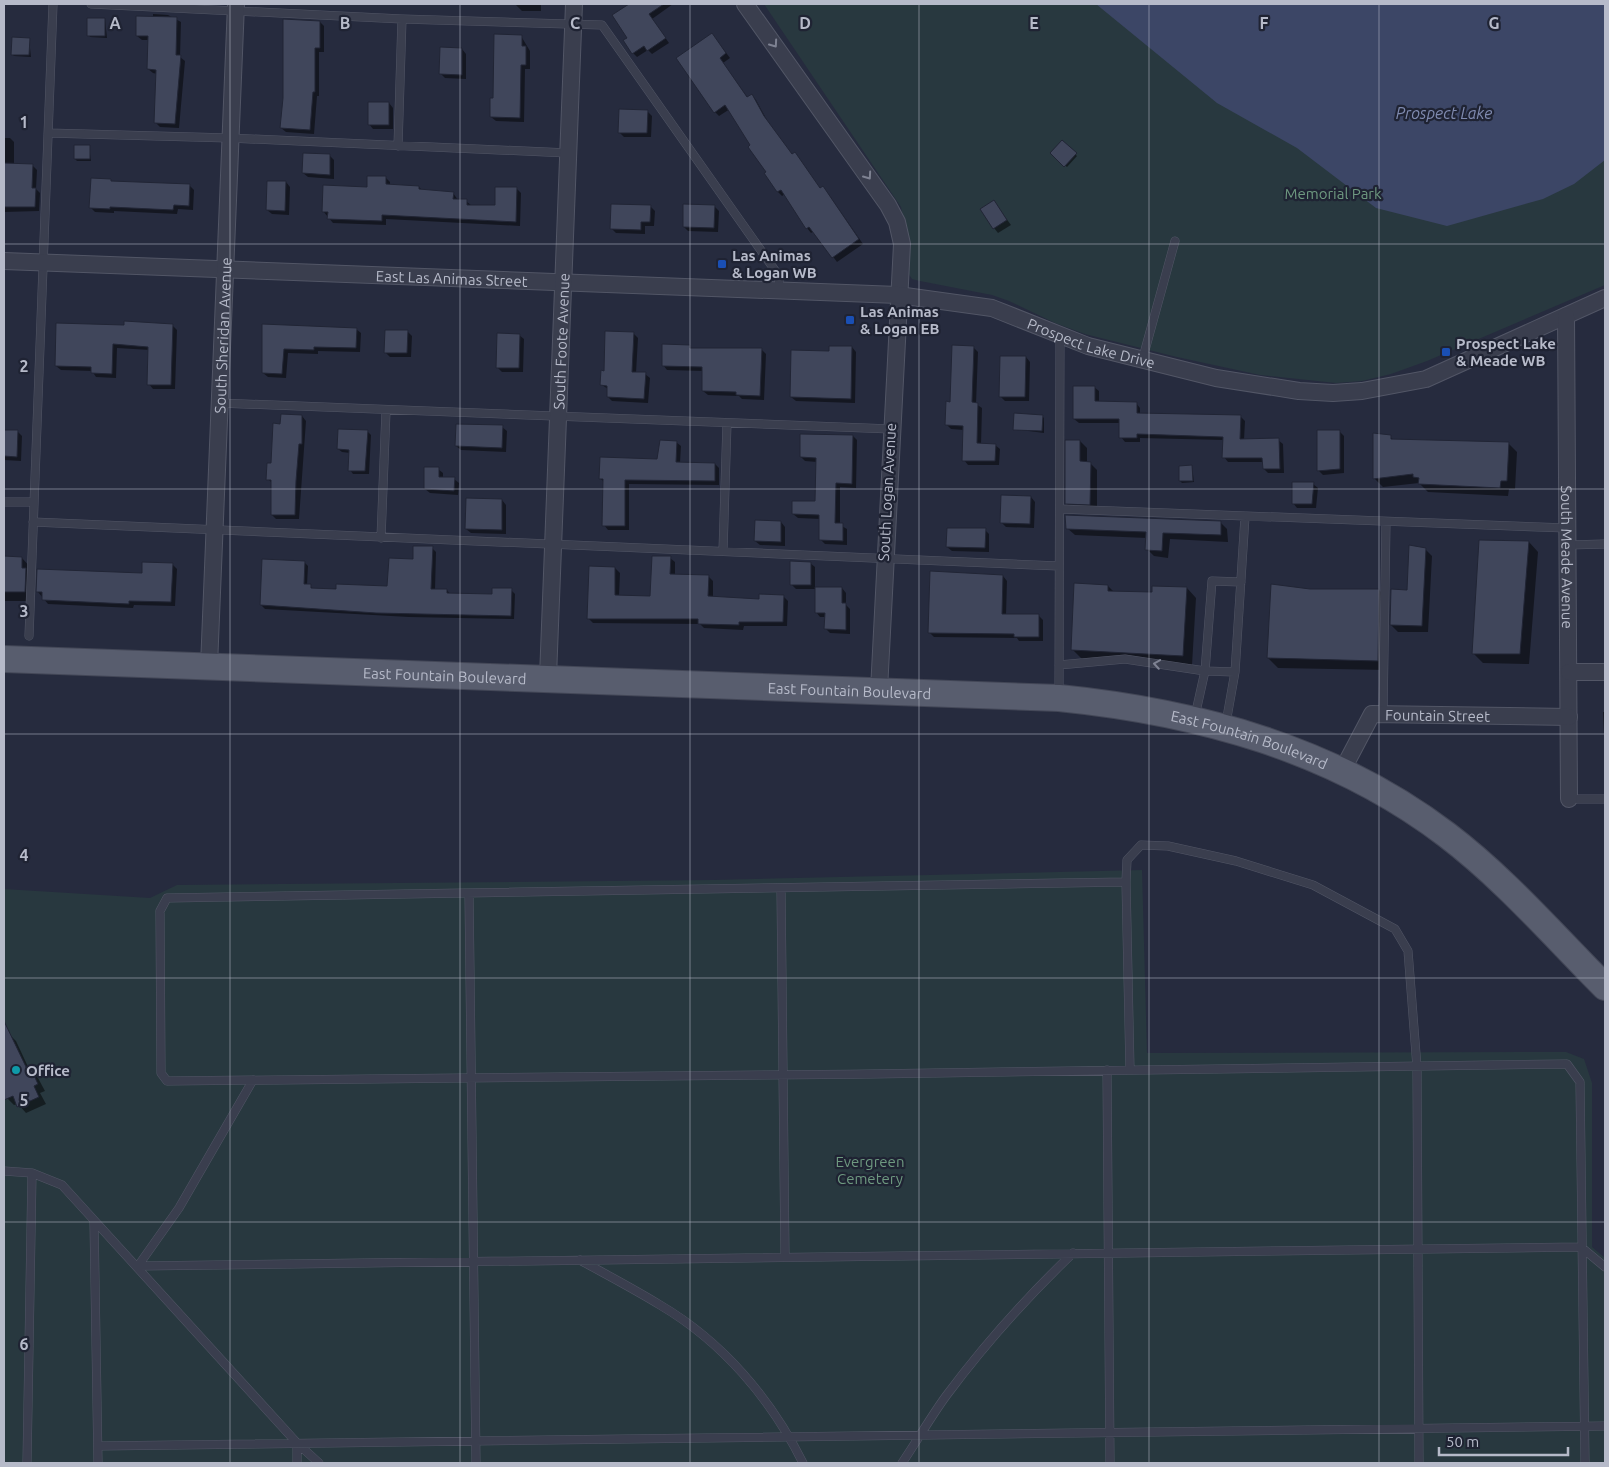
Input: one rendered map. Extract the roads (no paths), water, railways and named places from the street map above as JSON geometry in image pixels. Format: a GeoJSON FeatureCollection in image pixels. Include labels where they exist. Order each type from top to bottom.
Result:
{"type":"FeatureCollection","features":[{"type":"Feature","properties":{"kind":"main road","name":"East Fountain Boulevard"},"geometry":{"type":"LineString","coordinates":[[4,659],[548,677],[1059,698],[1106,703],[1195,719],[1282,745],[1342,771],[1391,796],[1447,835],[1484,866],[1605,987]]}},
{"type":"Feature","properties":{"kind":"street","name":"South Foote Avenue"},"geometry":{"type":"LineString","coordinates":[[548,677],[574,4]]}},
{"type":"Feature","properties":{"kind":"street"},"geometry":{"type":"LineString","coordinates":[[745,4],[888,206],[897,222],[902,244],[898,295]]}},
{"type":"Feature","properties":{"kind":"street","name":"South Sheridan Avenue"},"geometry":{"type":"LineString","coordinates":[[209,666],[229,138],[236,7]]}},
{"type":"Feature","properties":{"kind":"street","name":"East Las Animas Street"},"geometry":{"type":"LineString","coordinates":[[4,262],[563,281],[898,295]]}},
{"type":"Feature","properties":{"kind":"street","name":"Prospect Lake Drive"},"geometry":{"type":"LineString","coordinates":[[898,295],[992,308],[1060,335],[1142,361],[1216,378],[1299,391],[1362,391],[1426,379],[1605,298]]}},
{"type":"Feature","properties":{"kind":"street","name":"South Logan Avenue"},"geometry":{"type":"LineString","coordinates":[[879,690],[898,295]]}},
{"type":"Feature","properties":{"kind":"street","name":"South Meade Avenue"},"geometry":{"type":"LineString","coordinates":[[1566,316],[1569,799]]}},
{"type":"Feature","properties":{"kind":"street"},"geometry":{"type":"LineString","coordinates":[[1569,672],[1605,672]]}},
{"type":"Feature","properties":{"kind":"street","name":"Fountain Street"},"geometry":{"type":"LineString","coordinates":[[1342,771],[1372,714],[1568,717]]}},
{"type":"Feature","properties":{"kind":"lane"},"geometry":{"type":"LineString","coordinates":[[29,636],[53,4]]}},
{"type":"Feature","properties":{"kind":"lane"},"geometry":{"type":"LineString","coordinates":[[91,4],[236,7],[402,19],[602,25],[779,276],[779,290]]}},
{"type":"Feature","properties":{"kind":"lane"},"geometry":{"type":"LineString","coordinates":[[398,146],[402,19]]}},
{"type":"Feature","properties":{"kind":"lane"},"geometry":{"type":"LineString","coordinates":[[48,133],[229,138],[568,153]]}},
{"type":"Feature","properties":{"kind":"lane"},"geometry":{"type":"LineString","coordinates":[[1142,361],[1175,241]]}},
{"type":"Feature","properties":{"kind":"lane"},"geometry":{"type":"LineString","coordinates":[[1059,698],[1060,335]]}},
{"type":"Feature","properties":{"kind":"lane"},"geometry":{"type":"LineString","coordinates":[[220,402],[386,411],[891,429]]}},
{"type":"Feature","properties":{"kind":"lane"},"geometry":{"type":"LineString","coordinates":[[381,538],[386,411]]}},
{"type":"Feature","properties":{"kind":"lane"},"geometry":{"type":"LineString","coordinates":[[723,551],[727,423]]}},
{"type":"Feature","properties":{"kind":"lane"},"geometry":{"type":"LineString","coordinates":[[4,502],[34,502]]}},
{"type":"Feature","properties":{"kind":"lane"},"geometry":{"type":"LineString","coordinates":[[1060,510],[1567,528]]}},
{"type":"Feature","properties":{"kind":"lane"},"geometry":{"type":"LineString","coordinates":[[1225,727],[1235,672],[1245,517]]}},
{"type":"Feature","properties":{"kind":"lane"},"geometry":{"type":"LineString","coordinates":[[33,522],[553,546],[723,551],[1059,566]]}},
{"type":"Feature","properties":{"kind":"lane"},"geometry":{"type":"LineString","coordinates":[[1383,714],[1386,522]]}},
{"type":"Feature","properties":{"kind":"lane"},"geometry":{"type":"LineString","coordinates":[[1568,545],[1605,544]]}},
{"type":"Feature","properties":{"kind":"lane"},"geometry":{"type":"LineString","coordinates":[[1195,719],[1205,671],[1212,581],[1241,582]]}},
{"type":"Feature","properties":{"kind":"lane"},"geometry":{"type":"LineString","coordinates":[[1059,665],[1125,659],[1205,671],[1235,672]]}},
{"type":"Feature","properties":{"kind":"lane"},"geometry":{"type":"LineString","coordinates":[[1569,799],[1605,799]]}},
{"type":"Feature","properties":{"kind":"lane"},"geometry":{"type":"LineString","coordinates":[[1130,1070],[1126,882],[1127,860],[1140,845],[1168,846],[1236,861],[1313,885],[1395,929],[1408,951],[1417,1067],[1419,1463]]}},
{"type":"Feature","properties":{"kind":"lane"},"geometry":{"type":"LineString","coordinates":[[1126,882],[167,898],[160,911],[161,1073],[167,1081],[1566,1064],[1580,1082],[1583,1426],[1585,1463]]}},
{"type":"Feature","properties":{"kind":"lane"},"geometry":{"type":"LineString","coordinates":[[781,888],[785,1257]]}},
{"type":"Feature","properties":{"kind":"lane"},"geometry":{"type":"LineString","coordinates":[[469,893],[476,1463]]}},
{"type":"Feature","properties":{"kind":"lane"},"geometry":{"type":"LineString","coordinates":[[1107,1070],[1110,1463]]}},
{"type":"Feature","properties":{"kind":"lane"},"geometry":{"type":"LineString","coordinates":[[138,1266],[178,1208],[254,1080]]}},
{"type":"Feature","properties":{"kind":"lane"},"geometry":{"type":"LineString","coordinates":[[4,1171],[32,1173],[62,1185],[138,1266],[297,1443],[318,1463]]}},
{"type":"Feature","properties":{"kind":"lane"},"geometry":{"type":"LineString","coordinates":[[27,1463],[32,1173]]}},
{"type":"Feature","properties":{"kind":"lane"},"geometry":{"type":"LineString","coordinates":[[94,1221],[98,1463]]}},
{"type":"Feature","properties":{"kind":"lane"},"geometry":{"type":"LineString","coordinates":[[138,1266],[473,1260],[1582,1247],[1605,1267]]}},
{"type":"Feature","properties":{"kind":"lane"},"geometry":{"type":"LineString","coordinates":[[902,1463],[946,1396],[991,1340],[1042,1283],[1073,1253]]}},
{"type":"Feature","properties":{"kind":"lane"},"geometry":{"type":"LineString","coordinates":[[579,1259],[662,1305],[702,1335],[742,1371],[790,1437],[803,1463]]}},
{"type":"Feature","properties":{"kind":"lane"},"geometry":{"type":"LineString","coordinates":[[98,1446],[1605,1426]]}},
{"type":"Feature","properties":{"kind":"lane"},"geometry":{"type":"LineString","coordinates":[[297,1443],[298,1463]]}},
{"type":"Feature","properties":{"kind":"water","name":"Prospect Lake"},"geometry":{"type":"Polygon","coordinates":[[[1096,4],[1605,4],[1605,160],[1574,184],[1543,199],[1447,226],[1376,208],[1297,148],[1217,103],[1096,4]]]}},
{"type":"Feature","properties":{"kind":"place","name":"Las Animas & Logan WB"},"geometry":{"type":"Point","coordinates":[722,264]}},
{"type":"Feature","properties":{"kind":"place","name":"Las Animas & Logan EB"},"geometry":{"type":"Point","coordinates":[850,320]}},
{"type":"Feature","properties":{"kind":"place","name":"Prospect Lake & Meade WB"},"geometry":{"type":"Point","coordinates":[1446,352]}},
{"type":"Feature","properties":{"kind":"place","name":"Office"},"geometry":{"type":"Point","coordinates":[16,1070]}},
{"type":"Feature","properties":{"kind":"park label","name":"Memorial Park"},"geometry":{"type":"Point","coordinates":[1333,193]}},
{"type":"Feature","properties":{"kind":"park label","name":"Evergreen Cemetery"},"geometry":{"type":"Point","coordinates":[870,1170]}}]}
